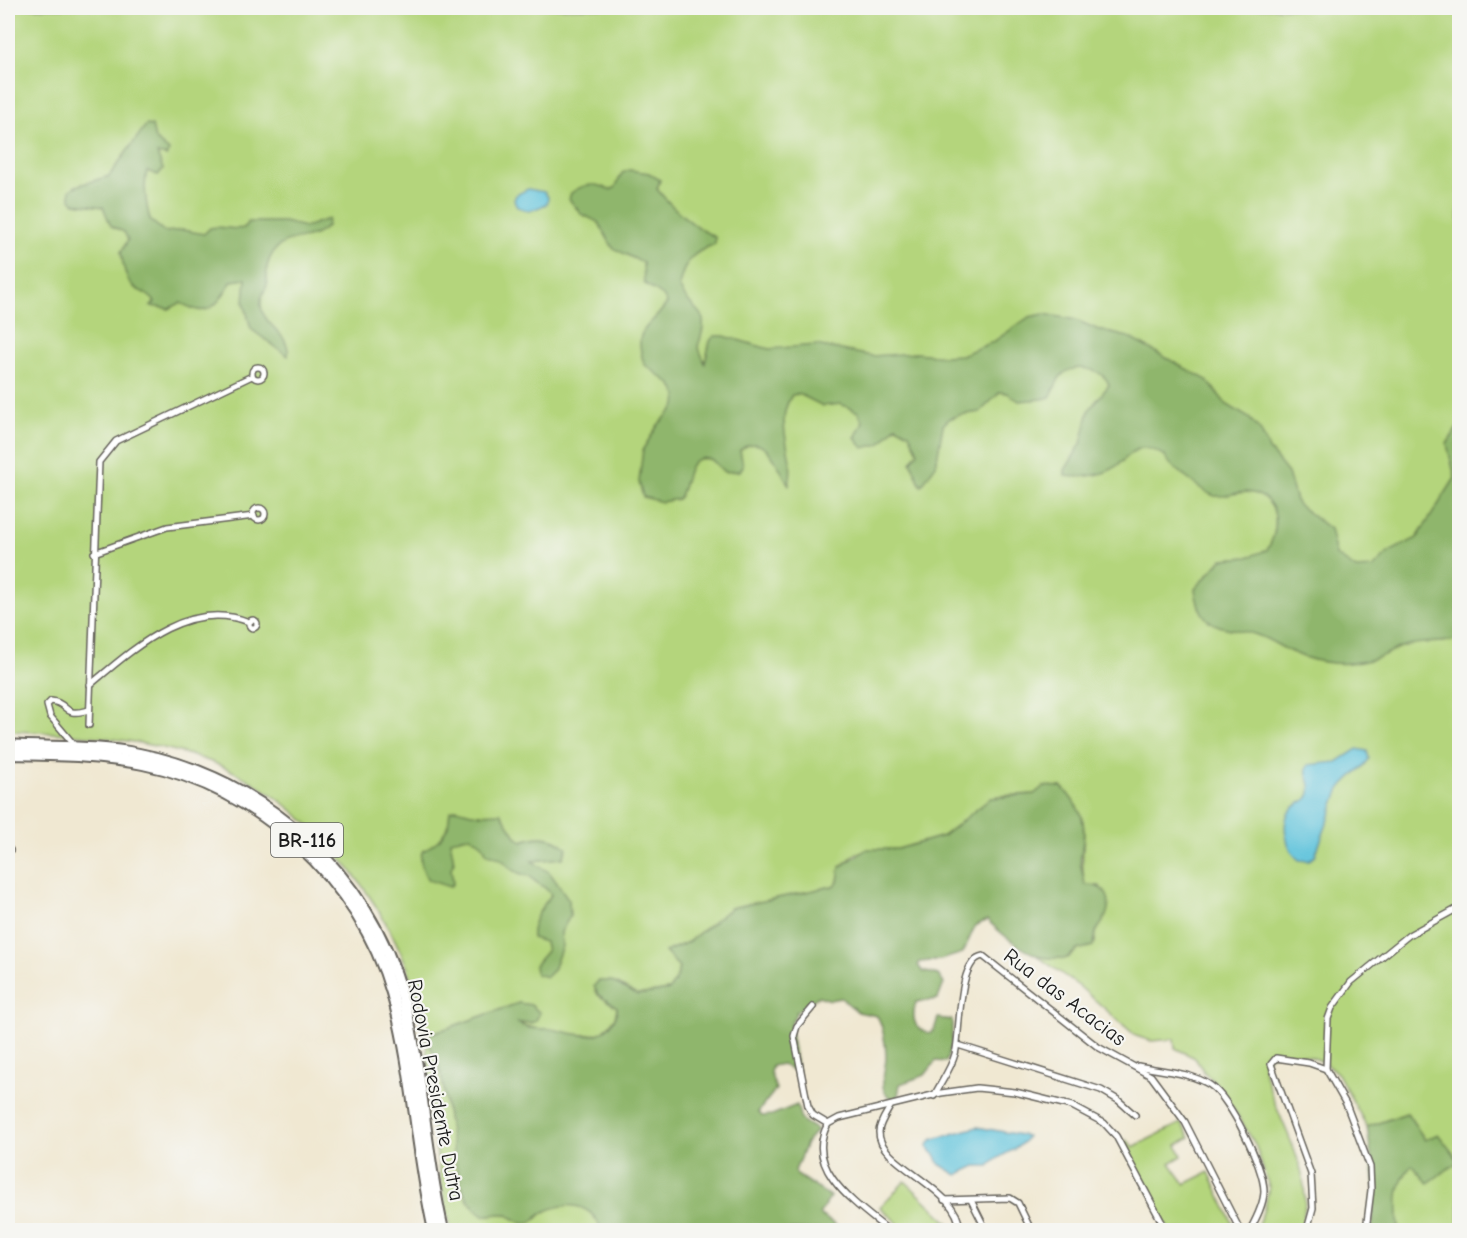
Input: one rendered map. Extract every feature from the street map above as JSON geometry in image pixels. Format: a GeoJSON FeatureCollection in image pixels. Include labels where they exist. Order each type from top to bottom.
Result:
{"type":"FeatureCollection","features":[{"type":"Feature","properties":{"kind":"highway","name":"Rodovia Presidente Dutra"},"geometry":{"type":"LineString","coordinates":[[8,745],[139,754],[201,772],[268,808],[292,826],[330,862],[369,918],[395,972],[403,998],[430,1181],[434,1230]]}},
{"type":"Feature","properties":{"kind":"highway","name":"Rodovia Presidente Dutra"},"geometry":{"type":"LineString","coordinates":[[8,754],[114,759],[144,764],[179,774],[231,796],[278,827],[306,851],[325,871],[358,916],[382,964],[400,1023],[422,1133]]}},
{"type":"Feature","properties":{"kind":"highway","name":"Rodovia Presidente Dutra"},"geometry":{"type":"LineString","coordinates":[[430,1181],[443,1230]]}},
{"type":"Feature","properties":{"kind":"street"},"geometry":{"type":"LineString","coordinates":[[88,725],[98,467],[106,450],[116,441],[252,376]]}},
{"type":"Feature","properties":{"kind":"street"},"geometry":{"type":"LineString","coordinates":[[94,553],[122,541],[167,527],[254,516]]}},
{"type":"Feature","properties":{"kind":"street"},"geometry":{"type":"LineString","coordinates":[[90,685],[137,645],[167,628],[219,617],[249,622]]}},
{"type":"Feature","properties":{"kind":"street"},"geometry":{"type":"LineString","coordinates":[[77,748],[52,719],[47,706],[49,702],[54,701],[73,713],[89,710]]}},
{"type":"Feature","properties":{"kind":"street"},"geometry":{"type":"LineString","coordinates":[[1366,1230],[1371,1190],[1370,1167],[1346,1104],[1326,1069],[1328,1019],[1340,996],[1351,982],[1409,934],[1460,906]]}},
{"type":"Feature","properties":{"kind":"street","name":"Rua das Acacias"},"geometry":{"type":"LineString","coordinates":[[958,1045],[963,987],[980,956],[990,960],[1098,1047],[1130,1065]]}},
{"type":"Feature","properties":{"kind":"street"},"geometry":{"type":"LineString","coordinates":[[813,1007],[797,1026],[794,1042],[808,1106],[813,1115],[828,1125]]}},
{"type":"Feature","properties":{"kind":"street"},"geometry":{"type":"LineString","coordinates":[[934,1096],[952,1063],[958,1045],[1101,1090],[1118,1100],[1135,1115]]}},
{"type":"Feature","properties":{"kind":"street"},"geometry":{"type":"LineString","coordinates":[[1307,1230],[1313,1208],[1311,1174],[1271,1064],[1276,1058],[1288,1059],[1326,1069]]}},
{"type":"Feature","properties":{"kind":"street"},"geometry":{"type":"LineString","coordinates":[[1130,1065],[1151,1076],[1185,1122],[1240,1230]]}},
{"type":"Feature","properties":{"kind":"street"},"geometry":{"type":"LineString","coordinates":[[1130,1065],[1200,1080],[1220,1095],[1248,1141],[1263,1176],[1263,1198],[1250,1230]]}},
{"type":"Feature","properties":{"kind":"street"},"geometry":{"type":"LineString","coordinates":[[888,1230],[830,1178],[822,1148],[828,1125],[839,1118],[960,1090],[995,1089],[1045,1098],[1088,1112],[1104,1123],[1116,1136],[1166,1230]]}},
{"type":"Feature","properties":{"kind":"street"},"geometry":{"type":"LineString","coordinates":[[890,1106],[879,1132],[882,1144],[892,1157],[944,1200],[956,1215],[961,1229]]}},
{"type":"Feature","properties":{"kind":"street"},"geometry":{"type":"LineString","coordinates":[[944,1200],[1003,1197],[1014,1200],[1031,1230]]}},
{"type":"Feature","properties":{"kind":"street"},"geometry":{"type":"LineString","coordinates":[[971,1200],[986,1230]]}},
{"type":"Feature","properties":{"kind":"green space"},"geometry":{"type":"Polygon","coordinates":[[[8,8],[1459,8],[1459,1230],[1399,1230],[1396,1197],[1399,1185],[1425,1140],[1407,1113],[1367,1127],[1338,1074],[1331,1068],[1315,1058],[1278,1053],[1269,1055],[1263,1065],[1276,1106],[1300,1166],[1305,1208],[1300,1230],[1256,1230],[1265,1207],[1269,1187],[1255,1144],[1222,1090],[1204,1072],[1195,1058],[1175,1048],[1174,1039],[1151,1041],[1136,1036],[1080,987],[1033,953],[1042,957],[1068,958],[1077,950],[1095,943],[1096,933],[1106,914],[1100,886],[1085,885],[1083,824],[1073,801],[1062,787],[1044,787],[1034,794],[997,796],[943,836],[898,849],[857,853],[840,867],[838,882],[833,886],[731,908],[688,942],[666,952],[679,967],[677,978],[669,990],[637,995],[618,984],[595,991],[617,1007],[615,1018],[602,1033],[571,1034],[524,1025],[516,1022],[531,1023],[519,1003],[425,1036],[418,998],[404,960],[386,923],[363,887],[336,852],[272,795],[237,773],[177,751],[105,738],[8,731],[8,8]]]}},
{"type":"Feature","properties":{"kind":"green space"},"geometry":{"type":"Polygon","coordinates":[[[146,125],[152,126],[155,139],[169,151],[167,156],[157,154],[163,169],[158,175],[147,171],[145,183],[150,220],[165,232],[183,230],[204,234],[214,227],[244,228],[248,222],[284,222],[305,227],[328,219],[327,226],[320,232],[285,242],[278,247],[271,255],[267,267],[267,285],[261,300],[262,310],[285,341],[288,356],[251,329],[244,302],[246,279],[232,281],[218,302],[209,309],[193,309],[180,303],[169,309],[151,306],[155,302],[135,288],[127,277],[121,252],[128,240],[124,232],[111,226],[103,207],[75,203],[70,199],[70,190],[76,186],[109,176],[146,125]]]}},
{"type":"Feature","properties":{"kind":"green space"},"geometry":{"type":"Polygon","coordinates":[[[629,170],[649,173],[660,180],[657,189],[670,203],[691,222],[715,237],[715,244],[690,259],[679,286],[684,296],[702,317],[702,333],[698,346],[705,363],[710,341],[714,336],[724,336],[769,349],[816,345],[872,356],[916,353],[944,356],[961,355],[993,342],[1029,317],[1044,314],[1076,320],[1099,330],[1128,337],[1207,380],[1226,404],[1249,418],[1260,430],[1270,451],[1288,473],[1297,504],[1330,529],[1336,555],[1356,569],[1373,568],[1389,552],[1417,538],[1455,478],[1447,444],[1459,425],[1459,639],[1412,644],[1369,660],[1336,663],[1304,657],[1262,637],[1224,627],[1208,620],[1202,613],[1195,589],[1222,559],[1248,557],[1267,550],[1274,534],[1273,509],[1269,502],[1253,493],[1243,492],[1220,496],[1210,494],[1179,472],[1165,456],[1147,448],[1135,450],[1112,469],[1102,473],[1083,477],[1065,476],[1065,470],[1081,444],[1089,410],[1109,385],[1101,374],[1088,369],[1080,368],[1066,372],[1059,378],[1050,397],[1019,401],[1007,393],[1000,392],[980,412],[949,419],[943,425],[936,465],[921,486],[911,462],[918,452],[909,433],[896,426],[880,444],[863,448],[855,438],[863,422],[858,412],[841,404],[823,406],[799,394],[792,395],[786,406],[784,417],[791,473],[789,485],[776,462],[764,448],[749,445],[740,450],[743,466],[740,471],[724,472],[712,460],[703,458],[691,464],[678,499],[662,502],[643,497],[639,482],[643,449],[658,425],[676,406],[677,395],[672,385],[644,364],[640,342],[644,329],[667,303],[663,296],[644,283],[643,263],[613,248],[598,222],[581,214],[569,199],[571,193],[585,186],[595,185],[610,190],[615,188],[622,173],[629,170]]]}},
{"type":"Feature","properties":{"kind":"green space"},"geometry":{"type":"Polygon","coordinates":[[[1044,786],[1062,787],[1076,805],[1084,827],[1081,863],[1085,885],[1099,888],[1107,895],[1107,913],[1096,932],[1093,946],[1077,950],[1065,959],[1042,957],[1019,946],[987,920],[975,926],[963,953],[940,960],[920,962],[918,965],[922,971],[938,975],[944,983],[938,999],[916,1002],[914,1012],[916,1025],[929,1033],[934,1030],[938,1018],[952,1020],[952,1043],[946,1062],[936,1061],[925,1075],[900,1084],[898,1096],[894,1099],[888,1096],[883,1087],[886,1057],[882,1030],[877,1016],[858,1012],[841,998],[830,1000],[819,996],[797,1011],[790,1026],[798,1073],[782,1064],[772,1066],[770,1072],[776,1089],[758,1112],[762,1116],[772,1115],[797,1105],[801,1120],[817,1130],[806,1143],[795,1171],[797,1175],[831,1197],[819,1214],[843,1230],[601,1230],[592,1215],[578,1207],[553,1208],[526,1223],[504,1214],[484,1215],[473,1206],[464,1192],[458,1173],[441,1075],[425,1036],[519,1003],[531,1005],[540,1013],[535,1022],[518,1023],[526,1027],[582,1035],[598,1034],[611,1024],[616,1016],[617,1007],[598,995],[594,986],[598,981],[611,981],[637,995],[669,990],[677,978],[679,967],[665,952],[688,942],[731,908],[833,886],[838,882],[840,867],[867,849],[898,849],[943,836],[991,798],[1034,794],[1044,786]]]}},
{"type":"Feature","properties":{"kind":"green space"},"geometry":{"type":"Polygon","coordinates":[[[457,809],[475,814],[501,813],[517,838],[522,841],[546,837],[567,848],[563,858],[532,861],[550,873],[569,900],[570,916],[561,932],[562,946],[553,970],[546,977],[536,974],[535,965],[547,951],[545,942],[532,938],[532,932],[537,915],[551,895],[546,889],[530,876],[515,871],[499,858],[487,854],[482,844],[470,836],[450,840],[454,862],[451,868],[453,883],[450,887],[428,880],[426,877],[421,863],[422,852],[440,839],[448,826],[450,811],[457,809]]]}},
{"type":"Feature","properties":{"kind":"green space"},"geometry":{"type":"Polygon","coordinates":[[[426,1037],[437,1060],[442,1078],[462,1189],[469,1202],[484,1215],[504,1214],[526,1223],[553,1208],[578,1206],[592,1214],[601,1230],[451,1230],[436,1147],[426,1037]]]}},
{"type":"Feature","properties":{"kind":"green space"},"geometry":{"type":"Polygon","coordinates":[[[1407,1113],[1425,1140],[1438,1134],[1459,1161],[1428,1183],[1412,1165],[1399,1188],[1397,1204],[1399,1230],[1372,1230],[1375,1185],[1367,1127],[1407,1113]]]}},
{"type":"Feature","properties":{"kind":"green space"},"geometry":{"type":"Polygon","coordinates":[[[1181,1123],[1190,1137],[1177,1145],[1182,1156],[1170,1163],[1185,1184],[1209,1172],[1236,1230],[1169,1230],[1123,1142],[1127,1140],[1133,1147],[1181,1123]]]}},
{"type":"Feature","properties":{"kind":"green space"},"geometry":{"type":"Polygon","coordinates":[[[905,1181],[956,1230],[905,1230],[880,1207],[905,1181]]]}},
{"type":"Feature","properties":{"kind":"water"},"geometry":{"type":"Polygon","coordinates":[[[528,189],[544,192],[548,197],[547,204],[530,211],[517,207],[514,200],[516,195],[528,189]]]}},
{"type":"Feature","properties":{"kind":"water"},"geometry":{"type":"Polygon","coordinates":[[[1357,749],[1367,751],[1369,759],[1339,791],[1315,856],[1308,861],[1299,860],[1288,842],[1285,827],[1289,813],[1309,796],[1311,789],[1307,772],[1308,765],[1337,762],[1357,749]]]}},
{"type":"Feature","properties":{"kind":"water"},"geometry":{"type":"Polygon","coordinates":[[[977,1127],[1027,1136],[1015,1149],[989,1166],[976,1166],[957,1175],[939,1164],[936,1156],[927,1147],[931,1140],[977,1127]]]}}]}
